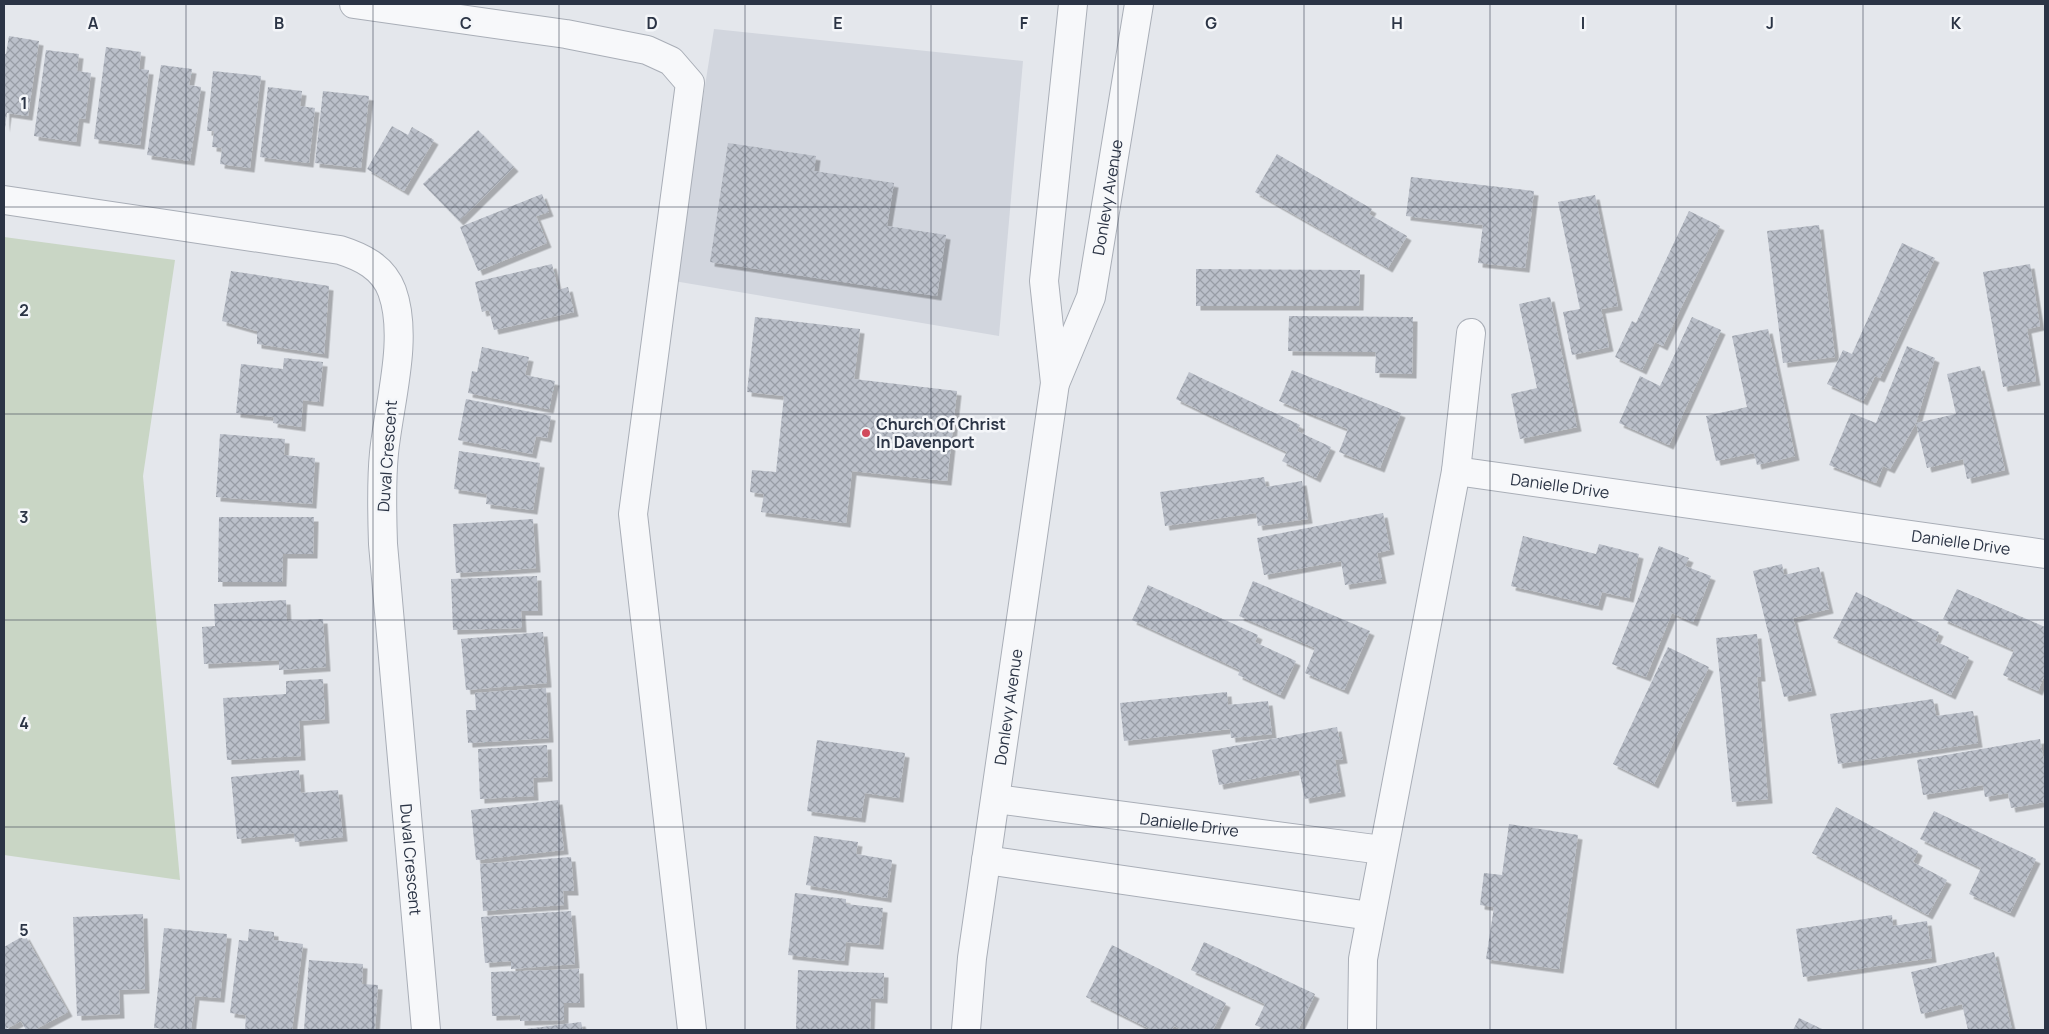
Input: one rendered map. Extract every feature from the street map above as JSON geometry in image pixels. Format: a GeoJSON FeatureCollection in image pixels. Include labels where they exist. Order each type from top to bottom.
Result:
{"type":"FeatureCollection","features":[{"type":"Feature","properties":{"kind":"street"},"geometry":{"type":"LineString","coordinates":[[354,4],[566,34],[647,50],[671,61],[690,83],[633,514],[692,1030]]}},
{"type":"Feature","properties":{"kind":"street","name":"Donlevy Avenue"},"geometry":{"type":"LineString","coordinates":[[966,1030],[972,958],[1055,383],[1044,281],[1074,4]]}},
{"type":"Feature","properties":{"kind":"street","name":"Donlevy Avenue"},"geometry":{"type":"LineString","coordinates":[[1055,383],[1091,297],[1139,4]]}},
{"type":"Feature","properties":{"kind":"street","name":"Duval Crescent"},"geometry":{"type":"LineString","coordinates":[[4,200],[340,250],[362,257],[379,270],[392,289],[397,308],[398,344],[381,493],[382,544],[426,1030]]}},
{"type":"Feature","properties":{"kind":"street"},"geometry":{"type":"LineString","coordinates":[[1362,1030],[1364,959],[1370,916],[1456,471],[1471,333]]}},
{"type":"Feature","properties":{"kind":"street","name":"Danielle Drive"},"geometry":{"type":"LineString","coordinates":[[1456,471],[2045,554]]}},
{"type":"Feature","properties":{"kind":"street","name":"Danielle Drive"},"geometry":{"type":"LineString","coordinates":[[996,799],[1382,850]]}},
{"type":"Feature","properties":{"kind":"street"},"geometry":{"type":"LineString","coordinates":[[986,860],[1370,916]]}},
{"type":"Feature","properties":{"kind":"shaded area"},"geometry":{"type":"Polygon","coordinates":[[[714,29],[1023,61],[999,336],[674,281],[714,29]]]}},
{"type":"Feature","properties":{"kind":"green space"},"geometry":{"type":"Polygon","coordinates":[[[4,237],[175,260],[143,476],[180,880],[4,855],[4,237]]]}},
{"type":"Feature","properties":{"kind":"building"},"geometry":{"type":"Polygon","coordinates":[[[9,36],[39,41],[28,116],[7,113],[5,128],[4,53],[6,54],[9,36]]]}},
{"type":"Feature","properties":{"kind":"building"},"geometry":{"type":"Polygon","coordinates":[[[106,47],[141,52],[139,69],[149,70],[140,145],[94,139],[106,47]]]}},
{"type":"Feature","properties":{"kind":"building"},"geometry":{"type":"Polygon","coordinates":[[[46,50],[79,54],[77,71],[91,73],[85,119],[79,118],[76,142],[34,136],[46,50]]]}},
{"type":"Feature","properties":{"kind":"building"},"geometry":{"type":"Polygon","coordinates":[[[161,65],[192,69],[189,85],[201,87],[190,161],[147,155],[161,65]]]}},
{"type":"Feature","properties":{"kind":"building"},"geometry":{"type":"Polygon","coordinates":[[[213,71],[261,76],[250,168],[220,164],[222,148],[212,147],[214,131],[207,131],[213,71]]]}},
{"type":"Feature","properties":{"kind":"building"},"geometry":{"type":"Polygon","coordinates":[[[268,87],[302,91],[300,106],[315,108],[309,163],[260,157],[268,87]]]}},
{"type":"Feature","properties":{"kind":"building"},"geometry":{"type":"Polygon","coordinates":[[[323,91],[369,96],[361,168],[315,163],[323,91]]]}},
{"type":"Feature","properties":{"kind":"building"},"geometry":{"type":"Polygon","coordinates":[[[392,126],[408,135],[412,127],[434,140],[404,191],[367,169],[392,126]]]}},
{"type":"Feature","properties":{"kind":"building"},"geometry":{"type":"Polygon","coordinates":[[[478,130],[514,167],[459,221],[423,184],[478,130]]]}},
{"type":"Feature","properties":{"kind":"building"},"geometry":{"type":"Polygon","coordinates":[[[728,143],[816,156],[814,171],[894,183],[887,226],[946,235],[937,296],[710,262],[728,143]]]}},
{"type":"Feature","properties":{"kind":"building"},"geometry":{"type":"Polygon","coordinates":[[[1277,154],[1372,209],[1369,214],[1407,236],[1388,268],[1255,192],[1277,154]]]}},
{"type":"Feature","properties":{"kind":"building"},"geometry":{"type":"Polygon","coordinates":[[[1411,177],[1534,191],[1525,268],[1478,263],[1483,225],[1406,216],[1411,177]]]}},
{"type":"Feature","properties":{"kind":"building"},"geometry":{"type":"Polygon","coordinates":[[[542,194],[549,212],[536,216],[547,243],[478,271],[460,227],[542,194]]]}},
{"type":"Feature","properties":{"kind":"building"},"geometry":{"type":"Polygon","coordinates":[[[1595,195],[1618,306],[1601,309],[1609,347],[1572,355],[1563,312],[1580,309],[1558,202],[1595,195]]]}},
{"type":"Feature","properties":{"kind":"building"},"geometry":{"type":"Polygon","coordinates":[[[1689,211],[1720,226],[1663,346],[1655,342],[1642,370],[1615,357],[1632,321],[1636,323],[1689,211]]]}},
{"type":"Feature","properties":{"kind":"building"},"geometry":{"type":"Polygon","coordinates":[[[1819,225],[1835,357],[1783,363],[1767,231],[1819,225]]]}},
{"type":"Feature","properties":{"kind":"building"},"geometry":{"type":"Polygon","coordinates":[[[1902,243],[1935,258],[1880,378],[1875,376],[1863,401],[1827,384],[1843,350],[1852,354],[1902,243]]]}},
{"type":"Feature","properties":{"kind":"building"},"geometry":{"type":"Polygon","coordinates":[[[552,264],[558,290],[568,287],[574,312],[494,330],[489,310],[482,312],[475,282],[552,264]]]}},
{"type":"Feature","properties":{"kind":"building"},"geometry":{"type":"Polygon","coordinates":[[[2030,264],[2040,326],[2027,329],[2036,381],[2003,387],[1983,272],[2030,264]]]}},
{"type":"Feature","properties":{"kind":"building"},"geometry":{"type":"Polygon","coordinates":[[[1196,269],[1360,270],[1359,306],[1196,306],[1196,269]]]}},
{"type":"Feature","properties":{"kind":"building"},"geometry":{"type":"Polygon","coordinates":[[[231,271],[329,286],[324,354],[257,344],[257,331],[222,321],[231,271]]]}},
{"type":"Feature","properties":{"kind":"building"},"geometry":{"type":"Polygon","coordinates":[[[1550,297],[1577,427],[1520,439],[1511,394],[1537,388],[1519,304],[1550,297]]]}},
{"type":"Feature","properties":{"kind":"building"},"geometry":{"type":"Polygon","coordinates":[[[1289,316],[1413,317],[1412,374],[1375,373],[1376,352],[1288,351],[1289,316]]]}},
{"type":"Feature","properties":{"kind":"building","name":"Church Of Christ In Davenport"},"geometry":{"type":"Polygon","coordinates":[[[755,317],[860,329],[854,379],[957,391],[947,481],[852,471],[846,523],[761,512],[764,494],[750,492],[752,470],[776,472],[784,396],[747,392],[755,317]]]}},
{"type":"Feature","properties":{"kind":"building"},"geometry":{"type":"Polygon","coordinates":[[[1692,317],[1721,330],[1669,445],[1619,423],[1640,376],[1660,386],[1692,317]]]}},
{"type":"Feature","properties":{"kind":"building"},"geometry":{"type":"Polygon","coordinates":[[[1768,329],[1795,456],[1757,465],[1754,453],[1716,461],[1706,416],[1747,407],[1732,336],[1768,329]]]}},
{"type":"Feature","properties":{"kind":"building"},"geometry":{"type":"Polygon","coordinates":[[[1907,346],[1935,358],[1916,423],[1890,469],[1883,466],[1876,483],[1829,465],[1851,413],[1876,423],[1907,346]]]}},
{"type":"Feature","properties":{"kind":"building"},"geometry":{"type":"Polygon","coordinates":[[[482,347],[529,357],[525,375],[555,381],[549,409],[468,393],[472,371],[477,372],[482,347]]]}},
{"type":"Feature","properties":{"kind":"building"},"geometry":{"type":"Polygon","coordinates":[[[284,358],[323,362],[319,402],[303,400],[301,427],[273,423],[274,417],[236,413],[241,364],[283,369],[284,358]]]}},
{"type":"Feature","properties":{"kind":"building"},"geometry":{"type":"Polygon","coordinates":[[[1980,366],[2005,470],[1967,479],[1963,459],[1927,468],[1916,423],[1956,414],[1947,374],[1980,366]]]}},
{"type":"Feature","properties":{"kind":"building"},"geometry":{"type":"Polygon","coordinates":[[[1292,370],[1401,413],[1380,468],[1339,452],[1348,429],[1279,401],[1292,370]]]}},
{"type":"Feature","properties":{"kind":"building"},"geometry":{"type":"Polygon","coordinates":[[[1189,372],[1300,425],[1297,431],[1331,447],[1316,478],[1282,461],[1287,452],[1176,399],[1189,372]]]}},
{"type":"Feature","properties":{"kind":"building"},"geometry":{"type":"Polygon","coordinates":[[[466,399],[551,416],[547,438],[536,436],[532,454],[458,440],[466,399]]]}},
{"type":"Feature","properties":{"kind":"building"},"geometry":{"type":"Polygon","coordinates":[[[220,434],[285,439],[284,455],[315,458],[312,504],[216,497],[220,434]]]}},
{"type":"Feature","properties":{"kind":"building"},"geometry":{"type":"Polygon","coordinates":[[[459,451],[540,463],[533,510],[486,504],[487,494],[454,489],[459,451]]]}},
{"type":"Feature","properties":{"kind":"building"},"geometry":{"type":"Polygon","coordinates":[[[1264,477],[1266,487],[1302,481],[1308,519],[1258,526],[1256,513],[1165,526],[1160,492],[1264,477]]]}},
{"type":"Feature","properties":{"kind":"building"},"geometry":{"type":"Polygon","coordinates":[[[1383,513],[1390,550],[1377,553],[1382,579],[1345,585],[1341,561],[1264,575],[1257,538],[1383,513]]]}},
{"type":"Feature","properties":{"kind":"building"},"geometry":{"type":"Polygon","coordinates":[[[219,517],[314,517],[313,554],[283,554],[282,582],[218,582],[219,517]]]}},
{"type":"Feature","properties":{"kind":"building"},"geometry":{"type":"Polygon","coordinates":[[[533,519],[536,568],[456,573],[453,524],[533,519]]]}},
{"type":"Feature","properties":{"kind":"building"},"geometry":{"type":"Polygon","coordinates":[[[1523,536],[1596,554],[1599,544],[1639,554],[1629,598],[1602,592],[1598,606],[1511,586],[1523,536]]]}},
{"type":"Feature","properties":{"kind":"building"},"geometry":{"type":"Polygon","coordinates":[[[1659,546],[1689,558],[1685,566],[1711,576],[1693,622],[1672,613],[1646,677],[1612,664],[1659,546]]]}},
{"type":"Feature","properties":{"kind":"building"},"geometry":{"type":"Polygon","coordinates":[[[1782,564],[1784,575],[1819,567],[1829,609],[1793,618],[1812,691],[1784,697],[1753,571],[1782,564]]]}},
{"type":"Feature","properties":{"kind":"building"},"geometry":{"type":"Polygon","coordinates":[[[537,576],[538,611],[521,611],[522,628],[453,630],[451,579],[537,576]]]}},
{"type":"Feature","properties":{"kind":"building"},"geometry":{"type":"Polygon","coordinates":[[[1253,581],[1370,631],[1344,690],[1305,673],[1315,648],[1239,616],[1253,581]]]}},
{"type":"Feature","properties":{"kind":"building"},"geometry":{"type":"Polygon","coordinates":[[[1148,585],[1258,635],[1255,642],[1296,661],[1280,695],[1238,675],[1240,670],[1132,620],[1148,585]]]}},
{"type":"Feature","properties":{"kind":"building"},"geometry":{"type":"Polygon","coordinates":[[[1957,589],[2045,627],[2045,674],[2038,691],[2003,675],[2014,650],[1943,619],[1957,589]]]}},
{"type":"Feature","properties":{"kind":"building"},"geometry":{"type":"Polygon","coordinates":[[[1856,592],[1939,632],[1935,641],[1969,657],[1951,695],[1833,638],[1856,592]]]}},
{"type":"Feature","properties":{"kind":"building"},"geometry":{"type":"Polygon","coordinates":[[[286,600],[287,621],[323,619],[326,667],[279,670],[279,660],[204,664],[202,627],[215,626],[214,604],[286,600]]]}},
{"type":"Feature","properties":{"kind":"building"},"geometry":{"type":"Polygon","coordinates":[[[543,632],[547,683],[466,690],[461,639],[543,632]]]}},
{"type":"Feature","properties":{"kind":"building"},"geometry":{"type":"Polygon","coordinates":[[[1757,634],[1761,677],[1757,677],[1768,799],[1732,802],[1716,638],[1757,634]]]}},
{"type":"Feature","properties":{"kind":"building"},"geometry":{"type":"Polygon","coordinates":[[[1668,647],[1709,667],[1654,784],[1613,764],[1668,647]]]}},
{"type":"Feature","properties":{"kind":"building"},"geometry":{"type":"Polygon","coordinates":[[[323,679],[325,719],[299,721],[301,756],[227,760],[223,698],[286,694],[286,681],[323,679]]]}},
{"type":"Feature","properties":{"kind":"building"},"geometry":{"type":"Polygon","coordinates":[[[546,688],[549,738],[468,743],[466,710],[476,710],[475,693],[546,688]]]}},
{"type":"Feature","properties":{"kind":"building"},"geometry":{"type":"Polygon","coordinates":[[[1227,692],[1228,705],[1268,701],[1272,734],[1231,738],[1230,729],[1124,741],[1120,703],[1227,692]]]}},
{"type":"Feature","properties":{"kind":"building"},"geometry":{"type":"Polygon","coordinates":[[[1933,699],[1936,716],[1973,711],[1978,743],[1838,764],[1830,714],[1933,699]]]}},
{"type":"Feature","properties":{"kind":"building"},"geometry":{"type":"Polygon","coordinates":[[[1337,727],[1343,759],[1335,760],[1341,792],[1305,799],[1299,770],[1219,785],[1212,750],[1337,727]]]}},
{"type":"Feature","properties":{"kind":"building"},"geometry":{"type":"Polygon","coordinates":[[[2040,739],[2045,767],[2045,802],[2011,808],[2008,793],[1985,797],[1983,785],[1923,795],[1917,760],[2040,739]]]}},
{"type":"Feature","properties":{"kind":"building"},"geometry":{"type":"Polygon","coordinates":[[[817,740],[905,753],[899,798],[865,793],[861,818],[807,811],[817,740]]]}},
{"type":"Feature","properties":{"kind":"building"},"geometry":{"type":"Polygon","coordinates":[[[547,745],[548,777],[533,778],[534,796],[480,799],[478,749],[547,745]]]}},
{"type":"Feature","properties":{"kind":"building"},"geometry":{"type":"Polygon","coordinates":[[[299,770],[301,793],[338,790],[343,837],[295,842],[294,833],[237,839],[231,777],[299,770]]]}},
{"type":"Feature","properties":{"kind":"building"},"geometry":{"type":"Polygon","coordinates":[[[558,800],[564,850],[476,860],[471,810],[558,800]]]}},
{"type":"Feature","properties":{"kind":"building"},"geometry":{"type":"Polygon","coordinates":[[[1836,807],[1918,851],[1913,862],[1947,880],[1928,915],[1812,853],[1836,807]]]}},
{"type":"Feature","properties":{"kind":"building"},"geometry":{"type":"Polygon","coordinates":[[[1934,811],[2036,859],[2010,913],[1969,894],[1981,868],[1920,839],[1934,811]]]}},
{"type":"Feature","properties":{"kind":"building"},"geometry":{"type":"Polygon","coordinates":[[[1509,824],[1578,835],[1559,969],[1486,959],[1494,907],[1480,905],[1484,873],[1502,875],[1509,824]]]}},
{"type":"Feature","properties":{"kind":"building"},"geometry":{"type":"Polygon","coordinates":[[[814,836],[858,842],[856,854],[892,860],[887,898],[806,885],[814,836]]]}},
{"type":"Feature","properties":{"kind":"building"},"geometry":{"type":"Polygon","coordinates":[[[571,857],[574,891],[563,891],[564,905],[483,911],[480,864],[571,857]]]}},
{"type":"Feature","properties":{"kind":"building"},"geometry":{"type":"Polygon","coordinates":[[[795,893],[846,899],[846,904],[883,908],[879,945],[846,942],[844,961],[788,955],[795,893]]]}},
{"type":"Feature","properties":{"kind":"building"},"geometry":{"type":"Polygon","coordinates":[[[571,911],[575,964],[511,969],[511,961],[485,963],[481,917],[571,911]]]}},
{"type":"Feature","properties":{"kind":"building"},"geometry":{"type":"Polygon","coordinates":[[[143,914],[145,989],[119,990],[120,1014],[77,1016],[73,917],[143,914]]]}},
{"type":"Feature","properties":{"kind":"building"},"geometry":{"type":"Polygon","coordinates":[[[1892,915],[1893,926],[1927,921],[1932,958],[1803,977],[1796,929],[1892,915]]]}},
{"type":"Feature","properties":{"kind":"building"},"geometry":{"type":"Polygon","coordinates":[[[164,928],[227,934],[220,998],[195,996],[191,1030],[154,1028],[164,928]]]}},
{"type":"Feature","properties":{"kind":"building"},"geometry":{"type":"Polygon","coordinates":[[[249,929],[274,932],[274,940],[303,944],[292,1030],[245,1030],[246,1015],[230,1013],[239,940],[248,941],[249,929]]]}},
{"type":"Feature","properties":{"kind":"building"},"geometry":{"type":"Polygon","coordinates":[[[25,935],[68,1012],[34,1030],[26,1030],[21,1021],[4,1030],[4,947],[25,935]]]}},
{"type":"Feature","properties":{"kind":"building"},"geometry":{"type":"Polygon","coordinates":[[[1204,942],[1315,994],[1298,1030],[1267,1030],[1255,1025],[1265,1004],[1191,970],[1204,942]]]}},
{"type":"Feature","properties":{"kind":"building"},"geometry":{"type":"Polygon","coordinates":[[[1112,945],[1226,1003],[1213,1030],[1183,1030],[1174,1026],[1172,1030],[1152,1030],[1086,997],[1112,945]]]}},
{"type":"Feature","properties":{"kind":"building"},"geometry":{"type":"Polygon","coordinates":[[[1994,952],[2012,1030],[1968,1030],[1962,1004],[1921,1014],[1911,972],[1994,952]]]}},
{"type":"Feature","properties":{"kind":"building"},"geometry":{"type":"Polygon","coordinates":[[[309,960],[363,964],[362,984],[378,985],[375,1030],[304,1030],[309,960]]]}},
{"type":"Feature","properties":{"kind":"building"},"geometry":{"type":"Polygon","coordinates":[[[579,969],[580,1003],[564,1003],[564,1020],[520,1021],[520,1015],[492,1016],[491,972],[579,969]]]}},
{"type":"Feature","properties":{"kind":"building"},"geometry":{"type":"Polygon","coordinates":[[[798,970],[884,973],[883,999],[871,998],[870,1030],[796,1029],[798,970]]]}},
{"type":"Feature","properties":{"kind":"building"},"geometry":{"type":"Polygon","coordinates":[[[1799,1018],[1824,1030],[1793,1030],[1799,1018]]]}},
{"type":"Feature","properties":{"kind":"building"},"geometry":{"type":"Polygon","coordinates":[[[581,1022],[583,1030],[526,1030],[526,1029],[581,1022]]]}},
{"type":"Feature","properties":{"kind":"place","name":"Church Of Christ In Davenport"},"geometry":{"type":"Point","coordinates":[866,433]}}]}
